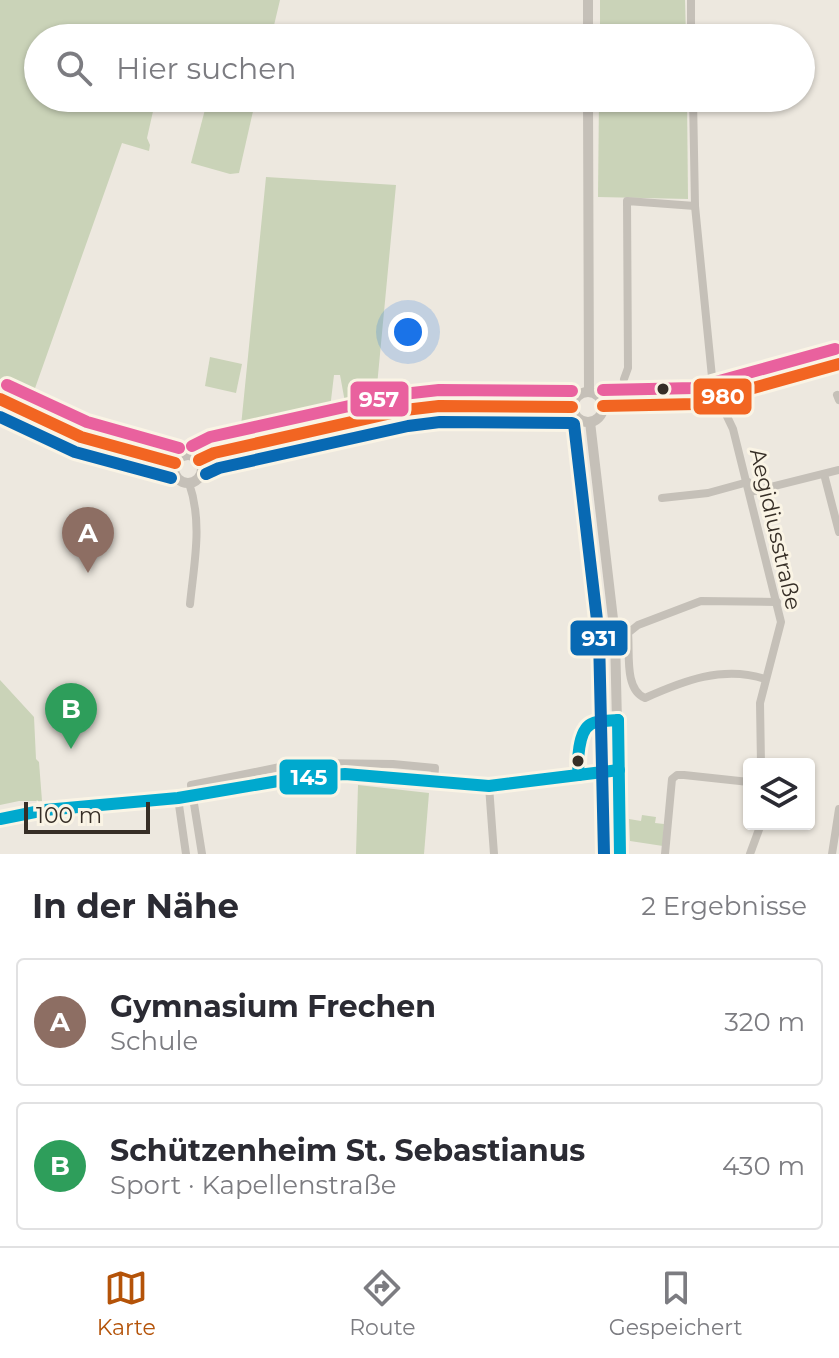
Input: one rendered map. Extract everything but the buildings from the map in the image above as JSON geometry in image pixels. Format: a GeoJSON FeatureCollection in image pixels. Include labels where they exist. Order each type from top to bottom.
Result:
{"type":"FeatureCollection","features":[{"type":"Feature","properties":{"kind":"street"},"geometry":{"type":"LineString","coordinates":[[588,0],[588,24]]}},
{"type":"Feature","properties":{"kind":"street"},"geometry":{"type":"LineString","coordinates":[[691,0],[691,24]]}},
{"type":"Feature","properties":{"kind":"street"},"geometry":{"type":"LineString","coordinates":[[588,112],[589,392]]}},
{"type":"Feature","properties":{"kind":"street","name":"Aegidiusstraße"},"geometry":{"type":"LineString","coordinates":[[693,112],[695,206],[713,387],[733,429],[781,622],[760,703],[761,758]]}},
{"type":"Feature","properties":{"kind":"street"},"geometry":{"type":"LineString","coordinates":[[624,379],[628,368],[627,201],[695,206]]}},
{"type":"Feature","properties":{"kind":"street"},"geometry":{"type":"LineString","coordinates":[[603,406],[696,404],[839,364]]}},
{"type":"Feature","properties":{"kind":"street"},"geometry":{"type":"LineString","coordinates":[[589,392],[597,395],[603,406],[600,417],[590,422],[576,417],[572,407],[576,398],[589,392]]}},
{"type":"Feature","properties":{"kind":"street"},"geometry":{"type":"LineString","coordinates":[[0,399],[81,437],[175,463]]}},
{"type":"Feature","properties":{"kind":"street"},"geometry":{"type":"LineString","coordinates":[[175,463],[186,455],[199,460],[214,453],[405,410],[439,406],[572,407]]}},
{"type":"Feature","properties":{"kind":"street"},"geometry":{"type":"LineString","coordinates":[[590,422],[615,636],[620,854]]}},
{"type":"Feature","properties":{"kind":"street"},"geometry":{"type":"LineString","coordinates":[[189,483],[200,476],[202,469],[199,460]]}},
{"type":"Feature","properties":{"kind":"street"},"geometry":{"type":"LineString","coordinates":[[175,463],[176,477],[189,483],[195,501],[198,531],[190,604]]}},
{"type":"Feature","properties":{"kind":"street"},"geometry":{"type":"LineString","coordinates":[[662,498],[749,487],[839,470]]}},
{"type":"Feature","properties":{"kind":"street"},"geometry":{"type":"LineString","coordinates":[[824,474],[839,532]]}},
{"type":"Feature","properties":{"kind":"street"},"geometry":{"type":"LineString","coordinates":[[765,679],[718,674],[640,697],[632,688],[628,633],[638,625],[701,601],[777,602]]}},
{"type":"Feature","properties":{"kind":"street"},"geometry":{"type":"LineString","coordinates":[[202,854],[191,785],[285,766],[362,763],[435,768],[434,782]]}},
{"type":"Feature","properties":{"kind":"street"},"geometry":{"type":"LineString","coordinates":[[0,819],[55,809],[178,798],[296,778],[345,774],[489,786],[619,770]]}},
{"type":"Feature","properties":{"kind":"street"},"geometry":{"type":"LineString","coordinates":[[665,854],[672,779],[684,775],[743,781]]}},
{"type":"Feature","properties":{"kind":"street"},"geometry":{"type":"LineString","coordinates":[[489,786],[494,854]]}},
{"type":"Feature","properties":{"kind":"street"},"geometry":{"type":"LineString","coordinates":[[178,798],[186,854]]}},
{"type":"Feature","properties":{"kind":"street"},"geometry":{"type":"LineString","coordinates":[[832,854],[839,809]]}},
{"type":"Feature","properties":{"kind":"street"},"geometry":{"type":"LineString","coordinates":[[750,854],[759,830]]}},
{"type":"Feature","properties":{"kind":"green space"},"geometry":{"type":"Polygon","coordinates":[[[0,0],[280,0],[274,24],[24,24],[24,112],[153,112],[147,138],[149,151],[122,143],[28,408],[0,395],[0,0]]]}},
{"type":"Feature","properties":{"kind":"green space"},"geometry":{"type":"Polygon","coordinates":[[[600,0],[685,0],[686,24],[600,24],[600,0]]]}},
{"type":"Feature","properties":{"kind":"green space"},"geometry":{"type":"Polygon","coordinates":[[[204,112],[253,112],[239,173],[230,174],[191,163],[204,112]]]}},
{"type":"Feature","properties":{"kind":"green space"},"geometry":{"type":"Polygon","coordinates":[[[599,112],[687,112],[688,199],[598,197],[599,112]]]}},
{"type":"Feature","properties":{"kind":"green space"},"geometry":{"type":"Polygon","coordinates":[[[266,177],[396,185],[375,407],[347,413],[340,375],[334,375],[329,417],[240,436],[266,177]]]}},
{"type":"Feature","properties":{"kind":"green space"},"geometry":{"type":"Polygon","coordinates":[[[210,357],[242,364],[236,393],[205,386],[210,357]]]}},
{"type":"Feature","properties":{"kind":"green space"},"geometry":{"type":"Polygon","coordinates":[[[0,680],[34,717],[42,801],[0,805],[0,680]]]}},
{"type":"Feature","properties":{"kind":"green space"},"geometry":{"type":"Polygon","coordinates":[[[358,785],[429,793],[424,854],[356,854],[358,785]]]}},
{"type":"Feature","properties":{"kind":"green space"},"geometry":{"type":"Polygon","coordinates":[[[642,815],[656,817],[655,823],[664,824],[663,846],[630,841],[629,819],[641,821],[642,815]]]}},
{"type":"Feature","properties":{"kind":"transit line","name":"957"},"geometry":{"type":"LineString","coordinates":[[603,390],[694,388],[835,349]]}},
{"type":"Feature","properties":{"kind":"transit line","name":"980"},"geometry":{"type":"LineString","coordinates":[[603,406],[696,404],[839,364]]}},
{"type":"Feature","properties":{"kind":"transit line","name":"957"},"geometry":{"type":"LineString","coordinates":[[7,385],[87,422],[179,448]]}},
{"type":"Feature","properties":{"kind":"transit line","name":"957"},"geometry":{"type":"LineString","coordinates":[[192,446],[210,437],[403,394],[439,390],[572,391]]}},
{"type":"Feature","properties":{"kind":"transit line","name":"980"},"geometry":{"type":"LineString","coordinates":[[0,399],[81,437],[175,463]]}},
{"type":"Feature","properties":{"kind":"transit line","name":"980"},"geometry":{"type":"LineString","coordinates":[[199,460],[214,453],[405,410],[439,406],[572,407]]}},
{"type":"Feature","properties":{"kind":"transit line","name":"931"},"geometry":{"type":"LineString","coordinates":[[0,417],[75,452],[171,478]]}},
{"type":"Feature","properties":{"kind":"transit line","name":"931"},"geometry":{"type":"LineString","coordinates":[[206,474],[219,468],[408,426],[440,422],[572,423]]}},
{"type":"Feature","properties":{"kind":"transit line","name":"931"},"geometry":{"type":"LineString","coordinates":[[574,424],[599,637],[604,854]]}},
{"type":"Feature","properties":{"kind":"transit line","name":"145"},"geometry":{"type":"LineString","coordinates":[[618,720],[620,854]]}},
{"type":"Feature","properties":{"kind":"transit line","name":"145"},"geometry":{"type":"LineString","coordinates":[[579,775],[579,747],[583,733],[591,724],[618,720]]}},
{"type":"Feature","properties":{"kind":"transit line","name":"145"},"geometry":{"type":"LineString","coordinates":[[0,819],[45,810],[178,798],[296,778],[345,774],[489,786],[619,770]]}},
{"type":"Feature","properties":{"kind":"place","name":"Gymnasium Frechen"},"geometry":{"type":"Point","coordinates":[88,573]}},
{"type":"Feature","properties":{"kind":"place","name":"Schützenheim St. Sebastianus"},"geometry":{"type":"Point","coordinates":[71,749]}}]}
